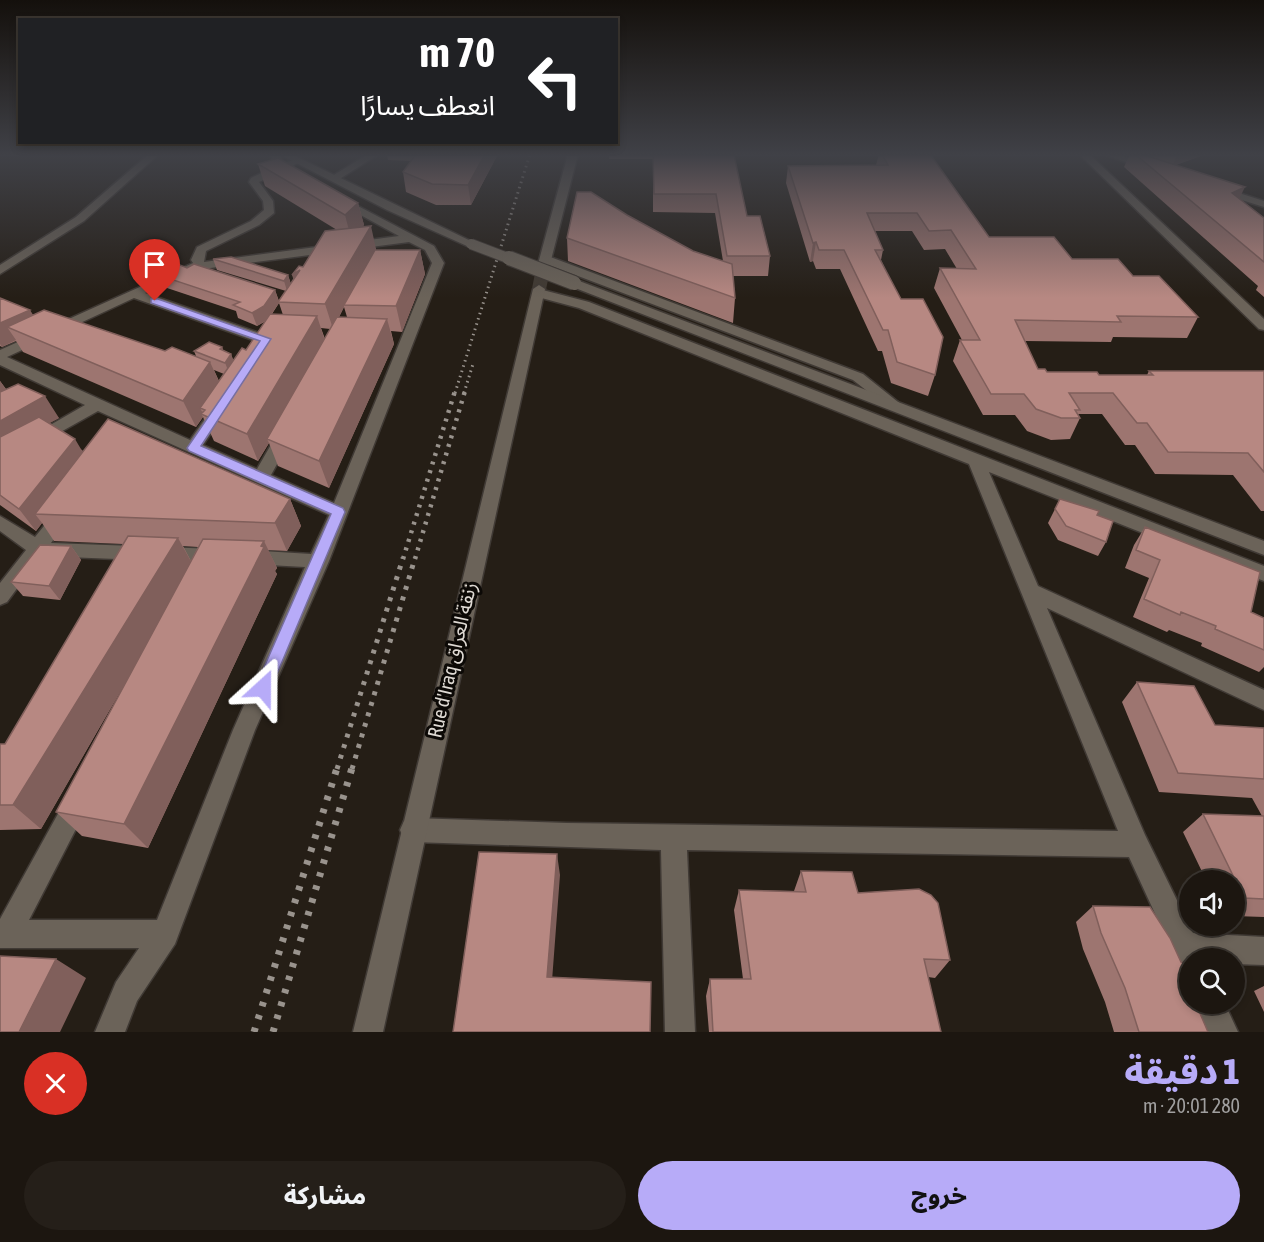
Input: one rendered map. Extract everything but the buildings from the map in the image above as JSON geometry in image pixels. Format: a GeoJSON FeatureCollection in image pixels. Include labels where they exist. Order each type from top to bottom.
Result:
{"type":"FeatureCollection","features":[{"type":"Feature","properties":{"kind":"street"},"geometry":{"type":"LineString","coordinates":[[0,270],[80,219],[99,202]]}},
{"type":"Feature","properties":{"kind":"street"},"geometry":{"type":"LineString","coordinates":[[196,267],[201,249],[255,223],[270,211],[268,202]]}},
{"type":"Feature","properties":{"kind":"street"},"geometry":{"type":"LineString","coordinates":[[110,1032],[126,992],[165,934],[244,730],[319,561],[404,338],[438,263],[429,248],[345,202]]}},
{"type":"Feature","properties":{"kind":"street"},"geometry":{"type":"LineString","coordinates":[[384,202],[471,244],[1264,548]]}},
{"type":"Feature","properties":{"kind":"street"},"geometry":{"type":"LineString","coordinates":[[561,202],[545,262],[858,377],[896,406]]}},
{"type":"Feature","properties":{"kind":"street"},"geometry":{"type":"LineString","coordinates":[[1134,202],[1264,326]]}},
{"type":"Feature","properties":{"kind":"street"},"geometry":{"type":"LineString","coordinates":[[3,363],[74,322],[196,267],[411,238]]}},
{"type":"Feature","properties":{"kind":"street"},"geometry":{"type":"LineString","coordinates":[[381,258],[390,240]]}},
{"type":"Feature","properties":{"kind":"street"},"geometry":{"type":"LineString","coordinates":[[311,269],[324,249]]}},
{"type":"Feature","properties":{"kind":"street"},"geometry":{"type":"LineString","coordinates":[[196,267],[221,277]]}},
{"type":"Feature","properties":{"kind":"street","name":"Rue d'Iraq زنقة العراق"},"geometry":{"type":"LineString","coordinates":[[368,1032],[539,291],[584,305],[975,459]]}},
{"type":"Feature","properties":{"kind":"street"},"geometry":{"type":"LineString","coordinates":[[134,294],[271,336]]}},
{"type":"Feature","properties":{"kind":"street"},"geometry":{"type":"LineString","coordinates":[[74,322],[96,330]]}},
{"type":"Feature","properties":{"kind":"street"},"geometry":{"type":"LineString","coordinates":[[3,363],[339,512]]}},
{"type":"Feature","properties":{"kind":"street"},"geometry":{"type":"LineString","coordinates":[[31,396],[52,385]]}},
{"type":"Feature","properties":{"kind":"street"},"geometry":{"type":"LineString","coordinates":[[193,448],[229,394]]}},
{"type":"Feature","properties":{"kind":"street"},"geometry":{"type":"LineString","coordinates":[[0,461],[97,405]]}},
{"type":"Feature","properties":{"kind":"street"},"geometry":{"type":"LineString","coordinates":[[262,476],[295,416]]}},
{"type":"Feature","properties":{"kind":"street"},"geometry":{"type":"LineString","coordinates":[[117,438],[130,420]]}},
{"type":"Feature","properties":{"kind":"street"},"geometry":{"type":"LineString","coordinates":[[975,459],[1264,574]]}},
{"type":"Feature","properties":{"kind":"street"},"geometry":{"type":"LineString","coordinates":[[975,459],[1136,844],[1185,948]]}},
{"type":"Feature","properties":{"kind":"street"},"geometry":{"type":"LineString","coordinates":[[0,597],[71,503]]}},
{"type":"Feature","properties":{"kind":"street"},"geometry":{"type":"LineString","coordinates":[[0,522],[38,549],[205,566],[319,561]]}},
{"type":"Feature","properties":{"kind":"street"},"geometry":{"type":"LineString","coordinates":[[1030,591],[1264,700]]}},
{"type":"Feature","properties":{"kind":"street"},"geometry":{"type":"LineString","coordinates":[[90,779],[4,934],[165,934]]}},
{"type":"Feature","properties":{"kind":"street"},"geometry":{"type":"LineString","coordinates":[[413,830],[674,838],[1136,844]]}},
{"type":"Feature","properties":{"kind":"street"},"geometry":{"type":"LineString","coordinates":[[674,838],[680,1032]]}},
{"type":"Feature","properties":{"kind":"street"},"geometry":{"type":"LineString","coordinates":[[1245,951],[1264,951]]}},
{"type":"Feature","properties":{"kind":"street"},"geometry":{"type":"LineString","coordinates":[[1214,1014],[1222,1032]]}},
{"type":"Feature","properties":{"kind":"tunnel"},"geometry":{"type":"LineString","coordinates":[[539,289],[544,264]]}},
{"type":"Feature","properties":{"kind":"railway"},"geometry":{"type":"LineString","coordinates":[[455,393],[515,202]]}},
{"type":"Feature","properties":{"kind":"railway"},"geometry":{"type":"LineString","coordinates":[[464,393],[473,364]]}},
{"type":"Feature","properties":{"kind":"railway"},"geometry":{"type":"LineString","coordinates":[[403,559],[455,391]]}},
{"type":"Feature","properties":{"kind":"railway"},"geometry":{"type":"LineString","coordinates":[[415,559],[465,391]]}},
{"type":"Feature","properties":{"kind":"railway"},"geometry":{"type":"LineString","coordinates":[[337,769],[403,558]]}},
{"type":"Feature","properties":{"kind":"railway"},"geometry":{"type":"LineString","coordinates":[[352,769],[415,558]]}},
{"type":"Feature","properties":{"kind":"railway"},"geometry":{"type":"LineString","coordinates":[[254,1032],[337,768]]}},
{"type":"Feature","properties":{"kind":"railway"},"geometry":{"type":"LineString","coordinates":[[273,1032],[352,768]]}},
{"type":"Feature","properties":{"kind":"route"},"geometry":{"type":"LineString","coordinates":[[155,301],[266,339],[193,448],[262,476],[339,512],[263,688]]}}]}
